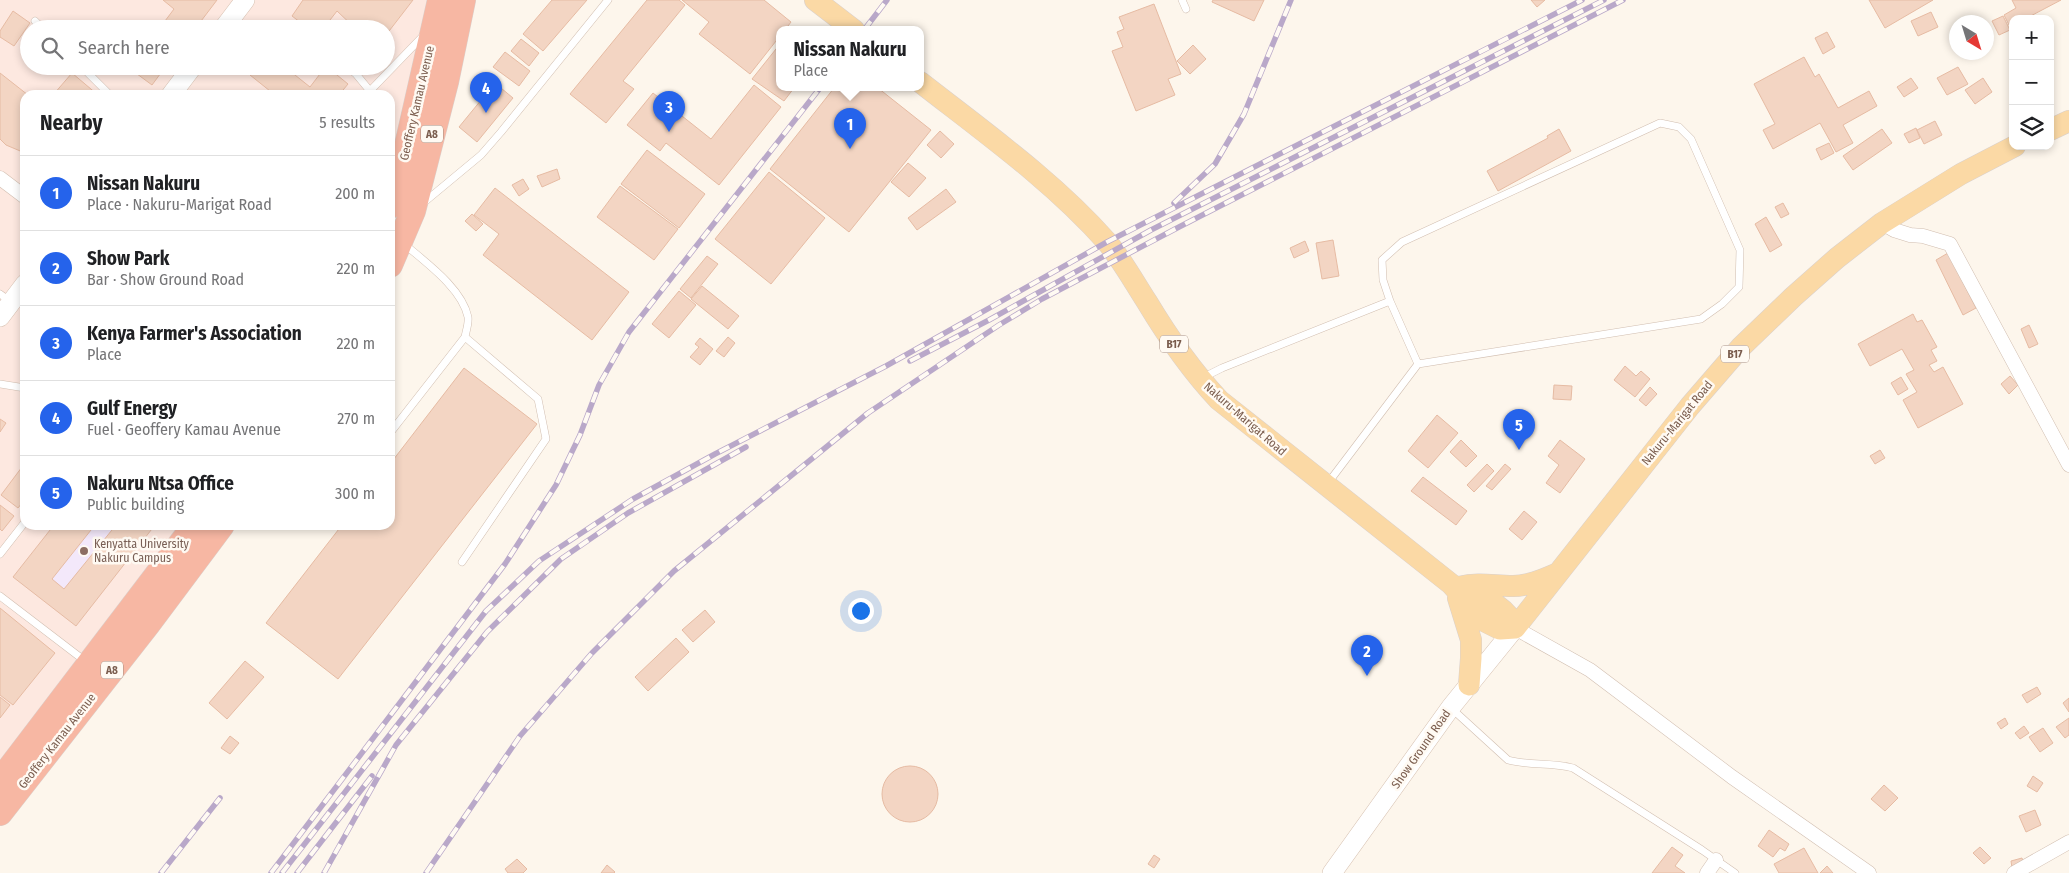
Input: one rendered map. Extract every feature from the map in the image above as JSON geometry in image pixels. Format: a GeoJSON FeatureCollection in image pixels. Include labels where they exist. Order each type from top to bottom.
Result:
{"type":"FeatureCollection","features":[{"type":"Feature","properties":{"kind":"highway","name":"Geoffery Kamau Avenue"},"geometry":{"type":"LineString","coordinates":[[395,253],[400,241],[401,208],[398,185],[440,0]]}},
{"type":"Feature","properties":{"kind":"highway","name":"Geoffery Kamau Avenue"},"geometry":{"type":"LineString","coordinates":[[401,208],[446,82],[463,0]]}},
{"type":"Feature","properties":{"kind":"highway","name":"Geoffery Kamau Avenue"},"geometry":{"type":"LineString","coordinates":[[0,781],[191,530]]}},
{"type":"Feature","properties":{"kind":"highway","name":"Geoffery Kamau Avenue"},"geometry":{"type":"LineString","coordinates":[[0,813],[148,624],[218,530]]}},
{"type":"Feature","properties":{"kind":"main road"},"geometry":{"type":"LineString","coordinates":[[230,20],[245,0]]}},
{"type":"Feature","properties":{"kind":"main road"},"geometry":{"type":"LineString","coordinates":[[815,0],[849,26]]}},
{"type":"Feature","properties":{"kind":"main road"},"geometry":{"type":"LineString","coordinates":[[174,90],[186,75]]}},
{"type":"Feature","properties":{"kind":"main road","name":"Nakuru-Marigat Road"},"geometry":{"type":"LineString","coordinates":[[924,85],[1036,174],[1096,230],[1119,258],[1167,334],[1200,379],[1219,400],[1455,586],[1484,621],[1500,629],[1515,628],[1684,413],[1741,347],[1793,297],[1837,258],[1882,223],[1961,174],[2009,150]]}},
{"type":"Feature","properties":{"kind":"main road"},"geometry":{"type":"LineString","coordinates":[[2054,128],[2069,121]]}},
{"type":"Feature","properties":{"kind":"main road"},"geometry":{"type":"LineString","coordinates":[[1468,685],[1471,640],[1455,586],[1476,583],[1525,585],[1560,572]]}},
{"type":"Feature","properties":{"kind":"main road","name":"Show Ground Road"},"geometry":{"type":"LineString","coordinates":[[1332,873],[1468,685],[1515,628]]}},
{"type":"Feature","properties":{"kind":"street"},"geometry":{"type":"LineString","coordinates":[[0,178],[20,194]]}},
{"type":"Feature","properties":{"kind":"street"},"geometry":{"type":"LineString","coordinates":[[1882,223],[1902,232],[1950,244],[2069,465]]}},
{"type":"Feature","properties":{"kind":"street"},"geometry":{"type":"LineString","coordinates":[[1515,628],[1590,670],[1732,777],[1869,873]]}},
{"type":"Feature","properties":{"kind":"street"},"geometry":{"type":"LineString","coordinates":[[2014,873],[2069,842]]}},
{"type":"Feature","properties":{"kind":"street"},"geometry":{"type":"LineString","coordinates":[[1707,873],[1716,860]]}},
{"type":"Feature","properties":{"kind":"lane"},"geometry":{"type":"LineString","coordinates":[[401,208],[481,155],[608,0]]}},
{"type":"Feature","properties":{"kind":"lane"},"geometry":{"type":"LineString","coordinates":[[1182,0],[1186,9]]}},
{"type":"Feature","properties":{"kind":"lane"},"geometry":{"type":"LineString","coordinates":[[395,66],[435,25]]}},
{"type":"Feature","properties":{"kind":"lane"},"geometry":{"type":"LineString","coordinates":[[90,75],[105,90]]}},
{"type":"Feature","properties":{"kind":"lane"},"geometry":{"type":"LineString","coordinates":[[357,75],[366,90]]}},
{"type":"Feature","properties":{"kind":"lane"},"geometry":{"type":"LineString","coordinates":[[371,90],[386,75]]}},
{"type":"Feature","properties":{"kind":"lane"},"geometry":{"type":"LineString","coordinates":[[1326,485],[1418,364],[1701,319],[1722,304],[1739,287],[1740,250],[1691,139],[1679,128],[1660,124],[1402,242],[1382,260],[1384,280],[1390,301],[1418,364]]}},
{"type":"Feature","properties":{"kind":"lane"},"geometry":{"type":"LineString","coordinates":[[395,427],[465,337],[469,319],[462,302],[438,272],[400,241]]}},
{"type":"Feature","properties":{"kind":"lane"},"geometry":{"type":"LineString","coordinates":[[1200,379],[1222,368],[1390,301]]}},
{"type":"Feature","properties":{"kind":"lane"},"geometry":{"type":"LineString","coordinates":[[462,562],[546,439],[538,399],[465,337]]}},
{"type":"Feature","properties":{"kind":"lane"},"geometry":{"type":"LineString","coordinates":[[0,384],[20,387]]}},
{"type":"Feature","properties":{"kind":"lane"},"geometry":{"type":"LineString","coordinates":[[0,554],[20,528]]}},
{"type":"Feature","properties":{"kind":"lane"},"geometry":{"type":"LineString","coordinates":[[0,596],[90,664]]}},
{"type":"Feature","properties":{"kind":"lane"},"geometry":{"type":"LineString","coordinates":[[1451,708],[1508,760],[1516,763],[1560,764],[1573,768],[1735,873]]}},
{"type":"Feature","properties":{"kind":"shaded area"},"geometry":{"type":"Polygon","coordinates":[[[0,0],[444,0],[395,184],[395,90],[20,90],[20,530],[192,530],[0,778],[0,0]]]}},
{"type":"Feature","properties":{"kind":"shaded area","name":"Kenyatta University Nakuru Campus"},"geometry":{"type":"Polygon","coordinates":[[[50,530],[151,530],[76,626],[13,577],[50,530]]]}},
{"type":"Feature","properties":{"kind":"building"},"geometry":{"type":"Polygon","coordinates":[[[163,0],[217,0],[202,20],[166,20],[174,9],[163,0]]]}},
{"type":"Feature","properties":{"kind":"building"},"geometry":{"type":"Polygon","coordinates":[[[303,0],[413,0],[395,23],[395,20],[346,20],[337,11],[330,20],[297,20],[292,16],[303,0]]]}},
{"type":"Feature","properties":{"kind":"building"},"geometry":{"type":"Polygon","coordinates":[[[552,0],[587,0],[543,51],[523,34],[552,0]]]}},
{"type":"Feature","properties":{"kind":"building"},"geometry":{"type":"Polygon","coordinates":[[[647,0],[679,0],[685,5],[623,81],[634,89],[606,123],[570,94],[647,0]]]}},
{"type":"Feature","properties":{"kind":"building"},"geometry":{"type":"Polygon","coordinates":[[[682,0],[764,0],[791,22],[788,26],[776,26],[776,41],[750,74],[699,34],[709,22],[682,0]]]}},
{"type":"Feature","properties":{"kind":"building"},"geometry":{"type":"Polygon","coordinates":[[[1213,0],[1264,0],[1254,21],[1212,2],[1213,0]]]}},
{"type":"Feature","properties":{"kind":"building"},"geometry":{"type":"Polygon","coordinates":[[[1531,0],[1545,0],[1537,7],[1531,0]]]}},
{"type":"Feature","properties":{"kind":"building"},"geometry":{"type":"Polygon","coordinates":[[[1869,0],[1933,0],[1885,28],[1869,0]]]}},
{"type":"Feature","properties":{"kind":"building"},"geometry":{"type":"Polygon","coordinates":[[[2012,0],[2061,0],[2033,15],[2009,15],[2009,25],[2004,15],[2016,8],[2012,0]]]}},
{"type":"Feature","properties":{"kind":"building"},"geometry":{"type":"Polygon","coordinates":[[[1154,4],[1181,74],[1168,79],[1175,95],[1136,111],[1112,51],[1123,47],[1117,32],[1124,29],[1119,17],[1154,4]]]}},
{"type":"Feature","properties":{"kind":"building"},"geometry":{"type":"Polygon","coordinates":[[[13,11],[26,20],[20,20],[20,37],[14,46],[0,37],[0,31],[13,11]]]}},
{"type":"Feature","properties":{"kind":"building"},"geometry":{"type":"Polygon","coordinates":[[[1931,12],[1938,27],[1918,36],[1911,21],[1931,12]]]}},
{"type":"Feature","properties":{"kind":"building"},"geometry":{"type":"Polygon","coordinates":[[[2003,16],[2009,30],[1999,35],[1994,25],[1994,20],[2003,16]]]}},
{"type":"Feature","properties":{"kind":"building"},"geometry":{"type":"Polygon","coordinates":[[[1827,32],[1835,47],[1823,54],[1815,38],[1827,32]]]}},
{"type":"Feature","properties":{"kind":"building"},"geometry":{"type":"Polygon","coordinates":[[[521,39],[539,53],[529,66],[511,51],[521,39]]]}},
{"type":"Feature","properties":{"kind":"building"},"geometry":{"type":"Polygon","coordinates":[[[1193,45],[1206,59],[1190,74],[1177,61],[1193,45]]]}},
{"type":"Feature","properties":{"kind":"building"},"geometry":{"type":"Polygon","coordinates":[[[776,49],[776,91],[792,91],[784,101],[752,79],[776,49]]]}},
{"type":"Feature","properties":{"kind":"building"},"geometry":{"type":"Polygon","coordinates":[[[505,52],[530,71],[519,86],[493,67],[505,52]]]}},
{"type":"Feature","properties":{"kind":"building"},"geometry":{"type":"Polygon","coordinates":[[[1804,57],[1815,77],[1819,74],[1838,108],[1869,91],[1877,106],[1843,125],[1853,143],[1836,152],[1820,123],[1773,149],[1763,130],[1775,124],[1754,84],[1804,57]]]}},
{"type":"Feature","properties":{"kind":"building"},"geometry":{"type":"Polygon","coordinates":[[[1958,67],[1968,84],[1947,95],[1937,78],[1958,67]]]}},
{"type":"Feature","properties":{"kind":"building"},"geometry":{"type":"Polygon","coordinates":[[[0,73],[22,90],[20,90],[20,151],[6,145],[0,139],[0,73]]]}},
{"type":"Feature","properties":{"kind":"building"},"geometry":{"type":"Polygon","coordinates":[[[70,75],[74,75],[92,90],[57,90],[70,75]]]}},
{"type":"Feature","properties":{"kind":"building"},"geometry":{"type":"Polygon","coordinates":[[[138,75],[159,75],[152,85],[138,75]]]}},
{"type":"Feature","properties":{"kind":"building"},"geometry":{"type":"Polygon","coordinates":[[[250,75],[295,75],[310,87],[319,75],[337,75],[348,84],[343,90],[269,90],[250,75]]]}},
{"type":"Feature","properties":{"kind":"building"},"geometry":{"type":"Polygon","coordinates":[[[1911,78],[1918,88],[1904,97],[1897,87],[1911,78]]]}},
{"type":"Feature","properties":{"kind":"building"},"geometry":{"type":"Polygon","coordinates":[[[1983,78],[1992,92],[1975,104],[1965,90],[1983,78]]]}},
{"type":"Feature","properties":{"kind":"building"},"geometry":{"type":"Polygon","coordinates":[[[495,83],[513,98],[477,142],[459,127],[495,83]]]}},
{"type":"Feature","properties":{"kind":"building"},"geometry":{"type":"Polygon","coordinates":[[[754,85],[781,107],[719,185],[666,143],[660,151],[627,125],[653,93],[711,139],[754,85]]]}},
{"type":"Feature","properties":{"kind":"building"},"geometry":{"type":"Polygon","coordinates":[[[832,91],[882,91],[931,130],[849,232],[770,169],[832,91]]]}},
{"type":"Feature","properties":{"kind":"building"},"geometry":{"type":"Polygon","coordinates":[[[1935,121],[1942,135],[1924,144],[1917,130],[1935,121]]]}},
{"type":"Feature","properties":{"kind":"building"},"geometry":{"type":"Polygon","coordinates":[[[1916,128],[1920,138],[1909,143],[1904,134],[1916,128]]]}},
{"type":"Feature","properties":{"kind":"building"},"geometry":{"type":"Polygon","coordinates":[[[1559,129],[1571,151],[1498,191],[1487,171],[1548,138],[1547,136],[1559,129]]]}},
{"type":"Feature","properties":{"kind":"building"},"geometry":{"type":"Polygon","coordinates":[[[1882,129],[1892,143],[1853,170],[1843,156],[1882,129]]]}},
{"type":"Feature","properties":{"kind":"building"},"geometry":{"type":"Polygon","coordinates":[[[940,131],[954,144],[941,158],[927,145],[940,131]]]}},
{"type":"Feature","properties":{"kind":"building"},"geometry":{"type":"Polygon","coordinates":[[[1829,143],[1834,153],[1821,160],[1816,149],[1829,143]]]}},
{"type":"Feature","properties":{"kind":"building"},"geometry":{"type":"Polygon","coordinates":[[[647,150],[705,194],[679,228],[621,184],[647,150]]]}},
{"type":"Feature","properties":{"kind":"building"},"geometry":{"type":"Polygon","coordinates":[[[908,163],[926,178],[909,197],[891,182],[908,163]]]}},
{"type":"Feature","properties":{"kind":"building"},"geometry":{"type":"Polygon","coordinates":[[[557,169],[560,179],[542,187],[537,176],[557,169]]]}},
{"type":"Feature","properties":{"kind":"building"},"geometry":{"type":"Polygon","coordinates":[[[769,172],[825,218],[771,284],[715,239],[769,172]]]}},
{"type":"Feature","properties":{"kind":"building"},"geometry":{"type":"Polygon","coordinates":[[[523,179],[529,189],[519,196],[512,185],[523,179]]]}},
{"type":"Feature","properties":{"kind":"building"},"geometry":{"type":"Polygon","coordinates":[[[620,186],[678,229],[654,260],[597,217],[620,186]]]}},
{"type":"Feature","properties":{"kind":"building"},"geometry":{"type":"Polygon","coordinates":[[[495,188],[629,292],[592,340],[483,255],[499,234],[474,215],[495,188]]]}},
{"type":"Feature","properties":{"kind":"building"},"geometry":{"type":"Polygon","coordinates":[[[946,189],[956,202],[917,230],[908,218],[946,189]]]}},
{"type":"Feature","properties":{"kind":"building"},"geometry":{"type":"Polygon","coordinates":[[[1783,203],[1789,214],[1781,218],[1775,207],[1783,203]]]}},
{"type":"Feature","properties":{"kind":"building"},"geometry":{"type":"Polygon","coordinates":[[[472,214],[483,224],[476,231],[465,221],[472,214]]]}},
{"type":"Feature","properties":{"kind":"building"},"geometry":{"type":"Polygon","coordinates":[[[1766,217],[1782,245],[1770,252],[1755,224],[1766,217]]]}},
{"type":"Feature","properties":{"kind":"building"},"geometry":{"type":"Polygon","coordinates":[[[1333,240],[1339,276],[1322,279],[1316,243],[1333,240]]]}},
{"type":"Feature","properties":{"kind":"building"},"geometry":{"type":"Polygon","coordinates":[[[1305,241],[1309,251],[1294,258],[1290,248],[1305,241]]]}},
{"type":"Feature","properties":{"kind":"building"},"geometry":{"type":"Polygon","coordinates":[[[1948,253],[1976,308],[1963,315],[1936,260],[1948,253]]]}},
{"type":"Feature","properties":{"kind":"building"},"geometry":{"type":"Polygon","coordinates":[[[707,256],[718,264],[691,298],[680,289],[707,256]]]}},
{"type":"Feature","properties":{"kind":"building"},"geometry":{"type":"Polygon","coordinates":[[[702,286],[739,316],[728,329],[691,299],[702,286]]]}},
{"type":"Feature","properties":{"kind":"building"},"geometry":{"type":"Polygon","coordinates":[[[679,291],[696,305],[669,338],[652,324],[679,291]]]}},
{"type":"Feature","properties":{"kind":"building"},"geometry":{"type":"Polygon","coordinates":[[[1913,314],[1917,322],[1922,320],[1937,347],[1931,350],[1937,361],[1929,365],[1934,372],[1943,367],[1963,404],[1918,428],[1903,400],[1917,392],[1906,374],[1914,370],[1902,349],[1870,366],[1858,344],[1913,314]]]}},
{"type":"Feature","properties":{"kind":"building"},"geometry":{"type":"Polygon","coordinates":[[[2029,325],[2038,344],[2029,348],[2021,329],[2029,325]]]}},
{"type":"Feature","properties":{"kind":"building"},"geometry":{"type":"Polygon","coordinates":[[[728,337],[735,343],[724,357],[716,351],[728,337]]]}},
{"type":"Feature","properties":{"kind":"building"},"geometry":{"type":"Polygon","coordinates":[[[700,338],[713,349],[700,365],[690,357],[699,347],[695,344],[700,338]]]}},
{"type":"Feature","properties":{"kind":"building"},"geometry":{"type":"Polygon","coordinates":[[[1625,366],[1636,376],[1641,371],[1650,379],[1635,397],[1614,380],[1625,366]]]}},
{"type":"Feature","properties":{"kind":"building"},"geometry":{"type":"Polygon","coordinates":[[[464,368],[537,424],[338,679],[266,623],[338,530],[395,530],[395,458],[464,368]]]}},
{"type":"Feature","properties":{"kind":"building"},"geometry":{"type":"Polygon","coordinates":[[[2010,376],[2018,385],[2009,394],[2001,384],[2010,376]]]}},
{"type":"Feature","properties":{"kind":"building"},"geometry":{"type":"Polygon","coordinates":[[[1901,377],[1908,389],[1898,395],[1891,383],[1901,377]]]}},
{"type":"Feature","properties":{"kind":"building"},"geometry":{"type":"Polygon","coordinates":[[[1554,385],[1572,386],[1571,400],[1553,399],[1554,385]]]}},
{"type":"Feature","properties":{"kind":"building"},"geometry":{"type":"Polygon","coordinates":[[[1650,387],[1657,394],[1646,406],[1639,400],[1650,387]]]}},
{"type":"Feature","properties":{"kind":"building"},"geometry":{"type":"Polygon","coordinates":[[[1437,415],[1458,433],[1428,468],[1408,451],[1437,415]]]}},
{"type":"Feature","properties":{"kind":"building"},"geometry":{"type":"Polygon","coordinates":[[[0,419],[6,423],[0,432],[0,419]]]}},
{"type":"Feature","properties":{"kind":"building"},"geometry":{"type":"Polygon","coordinates":[[[1461,440],[1477,456],[1466,467],[1450,452],[1461,440]]]}},
{"type":"Feature","properties":{"kind":"building"},"geometry":{"type":"Polygon","coordinates":[[[1560,440],[1585,459],[1560,493],[1546,483],[1559,465],[1548,456],[1560,440]]]}},
{"type":"Feature","properties":{"kind":"building"},"geometry":{"type":"Polygon","coordinates":[[[1880,450],[1885,458],[1875,464],[1870,456],[1880,450]]]}},
{"type":"Feature","properties":{"kind":"building"},"geometry":{"type":"Polygon","coordinates":[[[1487,464],[1494,471],[1474,492],[1467,485],[1487,464]]]}},
{"type":"Feature","properties":{"kind":"building"},"geometry":{"type":"Polygon","coordinates":[[[1505,464],[1511,469],[1492,490],[1486,486],[1505,464]]]}},
{"type":"Feature","properties":{"kind":"building"},"geometry":{"type":"Polygon","coordinates":[[[20,470],[20,505],[18,508],[1,495],[20,470]]]}},
{"type":"Feature","properties":{"kind":"building"},"geometry":{"type":"Polygon","coordinates":[[[1423,477],[1467,511],[1456,525],[1411,491],[1423,477]]]}},
{"type":"Feature","properties":{"kind":"building"},"geometry":{"type":"Polygon","coordinates":[[[0,505],[14,516],[2,531],[0,529],[0,505]]]}},
{"type":"Feature","properties":{"kind":"building"},"geometry":{"type":"Polygon","coordinates":[[[1524,511],[1537,522],[1522,540],[1509,529],[1524,511]]]}},
{"type":"Feature","properties":{"kind":"building","name":"Kenyatta University Nakuru Campus"},"geometry":{"type":"Polygon","coordinates":[[[50,530],[91,530],[52,579],[64,589],[112,530],[151,530],[76,626],[13,577],[50,530]]]}},
{"type":"Feature","properties":{"kind":"building"},"geometry":{"type":"Polygon","coordinates":[[[0,608],[55,653],[13,705],[0,695],[0,608]]]}},
{"type":"Feature","properties":{"kind":"building"},"geometry":{"type":"Polygon","coordinates":[[[705,610],[715,622],[693,642],[682,630],[705,610]]]}},
{"type":"Feature","properties":{"kind":"building"},"geometry":{"type":"Polygon","coordinates":[[[676,638],[689,652],[648,691],[635,677],[676,638]]]}},
{"type":"Feature","properties":{"kind":"building"},"geometry":{"type":"Polygon","coordinates":[[[245,661],[264,677],[227,719],[209,703],[245,661]]]}},
{"type":"Feature","properties":{"kind":"building"},"geometry":{"type":"Polygon","coordinates":[[[2037,687],[2041,694],[2027,703],[2022,695],[2037,687]]]}},
{"type":"Feature","properties":{"kind":"building"},"geometry":{"type":"Polygon","coordinates":[[[0,697],[10,705],[0,718],[0,697]]]}},
{"type":"Feature","properties":{"kind":"building"},"geometry":{"type":"Polygon","coordinates":[[[2069,698],[2069,712],[2063,703],[2069,698]]]}},
{"type":"Feature","properties":{"kind":"building"},"geometry":{"type":"Polygon","coordinates":[[[2005,718],[2008,724],[2001,729],[1997,723],[2005,718]]]}},
{"type":"Feature","properties":{"kind":"building"},"geometry":{"type":"Polygon","coordinates":[[[2069,718],[2069,735],[2065,738],[2056,727],[2069,718]]]}},
{"type":"Feature","properties":{"kind":"building"},"geometry":{"type":"Polygon","coordinates":[[[2024,726],[2029,733],[2020,739],[2015,733],[2024,726]]]}},
{"type":"Feature","properties":{"kind":"building"},"geometry":{"type":"Polygon","coordinates":[[[2043,728],[2053,743],[2040,752],[2029,737],[2043,728]]]}},
{"type":"Feature","properties":{"kind":"building"},"geometry":{"type":"Polygon","coordinates":[[[230,736],[239,743],[230,754],[221,748],[230,736]]]}},
{"type":"Feature","properties":{"kind":"building"},"geometry":{"type":"Polygon","coordinates":[[[905,766],[915,766],[930,774],[936,783],[938,794],[936,805],[930,814],[915,822],[905,822],[894,817],[887,810],[882,799],[882,789],[887,778],[894,771],[905,766]]]}},
{"type":"Feature","properties":{"kind":"building"},"geometry":{"type":"Polygon","coordinates":[[[2033,776],[2043,783],[2037,792],[2027,786],[2033,776]]]}},
{"type":"Feature","properties":{"kind":"building"},"geometry":{"type":"Polygon","coordinates":[[[1884,785],[1898,798],[1885,811],[1871,799],[1884,785]]]}},
{"type":"Feature","properties":{"kind":"building"},"geometry":{"type":"Polygon","coordinates":[[[2035,810],[2041,825],[2026,832],[2019,816],[2035,810]]]}},
{"type":"Feature","properties":{"kind":"building"},"geometry":{"type":"Polygon","coordinates":[[[1769,830],[1789,844],[1785,851],[1780,848],[1773,857],[1758,846],[1769,830]]]}},
{"type":"Feature","properties":{"kind":"building"},"geometry":{"type":"Polygon","coordinates":[[[1672,847],[1683,855],[1675,866],[1685,873],[1652,873],[1672,847]]]}},
{"type":"Feature","properties":{"kind":"building"},"geometry":{"type":"Polygon","coordinates":[[[1980,847],[1991,858],[1984,864],[1973,853],[1980,847]]]}},
{"type":"Feature","properties":{"kind":"building"},"geometry":{"type":"Polygon","coordinates":[[[1804,848],[1818,873],[1779,873],[1774,864],[1804,848]]]}},
{"type":"Feature","properties":{"kind":"building"},"geometry":{"type":"Polygon","coordinates":[[[1154,855],[1160,859],[1154,868],[1148,864],[1154,855]]]}},
{"type":"Feature","properties":{"kind":"building"},"geometry":{"type":"Polygon","coordinates":[[[2022,858],[2024,865],[2012,868],[2011,861],[2022,858]]]}},
{"type":"Feature","properties":{"kind":"building"},"geometry":{"type":"Polygon","coordinates":[[[517,859],[527,869],[523,873],[508,873],[505,869],[517,859]]]}},
{"type":"Feature","properties":{"kind":"building"},"geometry":{"type":"Polygon","coordinates":[[[607,865],[615,872],[614,873],[601,873],[607,865]]]}},
{"type":"Feature","properties":{"kind":"building"},"geometry":{"type":"Polygon","coordinates":[[[1827,866],[1833,873],[1820,873],[1827,866]]]}},
{"type":"Feature","properties":{"kind":"railway"},"geometry":{"type":"LineString","coordinates":[[867,26],[887,0]]}},
{"type":"Feature","properties":{"kind":"railway"},"geometry":{"type":"LineString","coordinates":[[1174,203],[1215,164],[1244,114],[1291,0]]}},
{"type":"Feature","properties":{"kind":"railway"},"geometry":{"type":"LineString","coordinates":[[282,873],[486,611],[539,561],[633,499],[715,454],[886,366],[1107,242],[1582,0]]}},
{"type":"Feature","properties":{"kind":"railway"},"geometry":{"type":"LineString","coordinates":[[910,361],[989,320],[1151,230],[1604,0]]}},
{"type":"Feature","properties":{"kind":"railway"},"geometry":{"type":"LineString","coordinates":[[426,873],[520,736],[592,653],[674,571],[868,413],[999,325],[1042,299],[1623,0]]}},
{"type":"Feature","properties":{"kind":"railway"},"geometry":{"type":"LineString","coordinates":[[271,873],[505,564],[556,485],[580,435],[599,385],[629,332],[818,91]]}},
{"type":"Feature","properties":{"kind":"railway"},"geometry":{"type":"LineString","coordinates":[[324,873],[396,745],[487,632],[561,559],[628,513],[746,447]]}},
{"type":"Feature","properties":{"kind":"railway"},"geometry":{"type":"LineString","coordinates":[[297,873],[372,776]]}},
{"type":"Feature","properties":{"kind":"railway"},"geometry":{"type":"LineString","coordinates":[[161,873],[220,798]]}},
{"type":"Feature","properties":{"kind":"place","name":"Gulf Energy"},"geometry":{"type":"Point","coordinates":[486,113]}},
{"type":"Feature","properties":{"kind":"place","name":"Kenya Farmer's Association"},"geometry":{"type":"Point","coordinates":[669,132]}},
{"type":"Feature","properties":{"kind":"place","name":"Nissan Nakuru"},"geometry":{"type":"Point","coordinates":[850,149]}},
{"type":"Feature","properties":{"kind":"place","name":"Nakuru Ntsa Office"},"geometry":{"type":"Point","coordinates":[1519,450]}},
{"type":"Feature","properties":{"kind":"place","name":"Kenyatta University Nakuru Campus"},"geometry":{"type":"Point","coordinates":[84,551]}},
{"type":"Feature","properties":{"kind":"place","name":"Show Park"},"geometry":{"type":"Point","coordinates":[1367,676]}}]}
